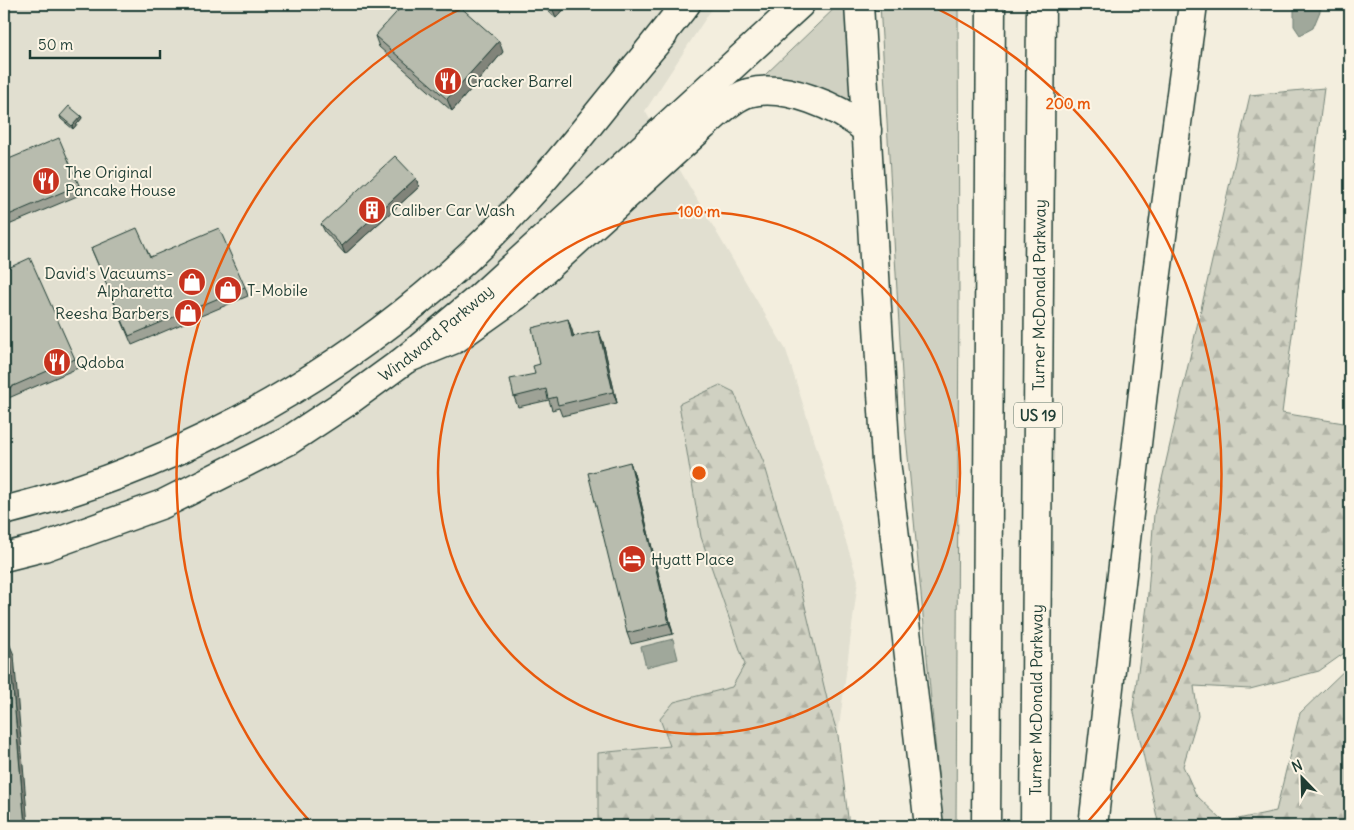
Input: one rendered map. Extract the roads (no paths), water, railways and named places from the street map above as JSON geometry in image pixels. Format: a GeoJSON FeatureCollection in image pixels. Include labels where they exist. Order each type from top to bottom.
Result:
{"type":"FeatureCollection","features":[{"type":"Feature","properties":{"kind":"main road"},"geometry":{"type":"LineString","coordinates":[[4,511],[48,500],[116,477],[192,446],[264,407],[324,369],[392,322],[475,251],[526,199],[575,143],[686,4]]}},
{"type":"Feature","properties":{"kind":"main road"},"geometry":{"type":"LineString","coordinates":[[647,53],[690,4]]}},
{"type":"Feature","properties":{"kind":"main road","name":"Windward Parkway"},"geometry":{"type":"LineString","coordinates":[[4,557],[44,547],[163,504],[226,474],[288,441],[346,402],[406,359],[478,299],[800,4]]}},
{"type":"Feature","properties":{"kind":"main road"},"geometry":{"type":"LineString","coordinates":[[860,4],[886,461],[930,826]]}},
{"type":"Feature","properties":{"kind":"main road"},"geometry":{"type":"LineString","coordinates":[[986,826],[991,4]]}},
{"type":"Feature","properties":{"kind":"main road","name":"Turner McDonald Parkway"},"geometry":{"type":"LineString","coordinates":[[1036,826],[1041,4]]}},
{"type":"Feature","properties":{"kind":"main road"},"geometry":{"type":"LineString","coordinates":[[1093,826],[1154,298],[1193,4]]}},
{"type":"Feature","properties":{"kind":"main road"},"geometry":{"type":"LineString","coordinates":[[406,359],[455,339],[517,295],[704,125],[732,102],[748,93],[781,93],[812,100],[854,119],[866,130]]}},
{"type":"Feature","properties":{"kind":"main road"},"geometry":{"type":"LineString","coordinates":[[324,369],[346,402]]}},
{"type":"Feature","properties":{"kind":"place","name":"Cracker Barrel"},"geometry":{"type":"Point","coordinates":[448,81]}},
{"type":"Feature","properties":{"kind":"place","name":"The Original Pancake House"},"geometry":{"type":"Point","coordinates":[46,181]}},
{"type":"Feature","properties":{"kind":"place","name":"Caliber Car Wash"},"geometry":{"type":"Point","coordinates":[372,210]}},
{"type":"Feature","properties":{"kind":"place","name":"David's Vacuums- Alpharetta"},"geometry":{"type":"Point","coordinates":[192,282]}},
{"type":"Feature","properties":{"kind":"place","name":"T-Mobile"},"geometry":{"type":"Point","coordinates":[228,290]}},
{"type":"Feature","properties":{"kind":"place","name":"Reesha Barbers"},"geometry":{"type":"Point","coordinates":[188,313]}},
{"type":"Feature","properties":{"kind":"place","name":"Qdoba"},"geometry":{"type":"Point","coordinates":[57,362]}},
{"type":"Feature","properties":{"kind":"place","name":"Hyatt Place"},"geometry":{"type":"Point","coordinates":[632,559]}}]}
